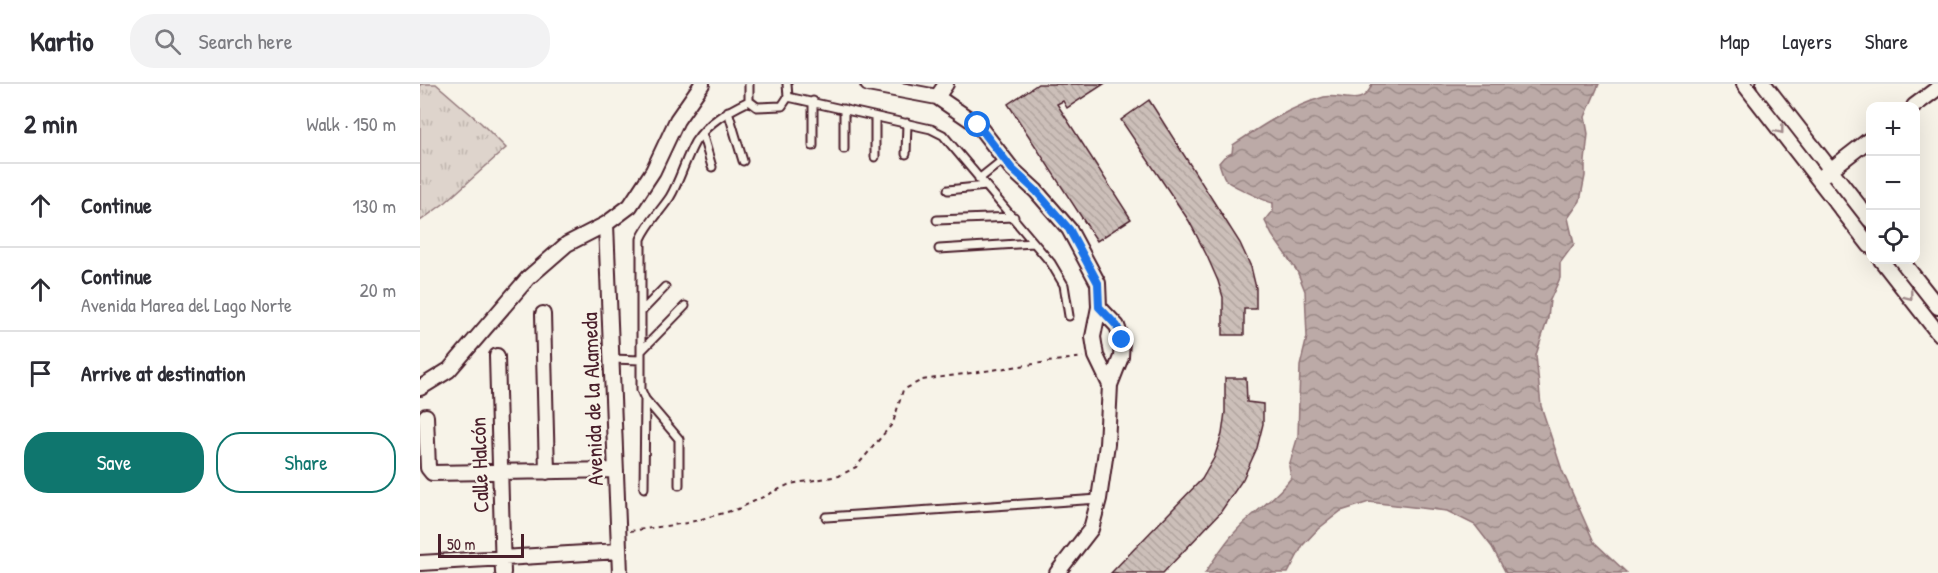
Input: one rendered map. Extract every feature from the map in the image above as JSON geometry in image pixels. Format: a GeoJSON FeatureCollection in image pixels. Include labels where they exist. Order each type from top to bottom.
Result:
{"type":"FeatureCollection","features":[{"type":"Feature","properties":{"kind":"street"},"geometry":{"type":"LineString","coordinates":[[420,388],[449,370],[528,278],[567,244],[606,224],[630,206],[653,171],[676,120],[702,84]]}},
{"type":"Feature","properties":{"kind":"street"},"geometry":{"type":"LineString","coordinates":[[868,84],[937,97],[978,125],[1004,159],[1069,229],[1098,283],[1099,307],[1094,337],[1096,356],[1110,385]]}},
{"type":"Feature","properties":{"kind":"street"},"geometry":{"type":"LineString","coordinates":[[937,97],[946,84]]}},
{"type":"Feature","properties":{"kind":"street"},"geometry":{"type":"LineString","coordinates":[[1866,215],[1765,84],[1748,89],[1866,241]]}},
{"type":"Feature","properties":{"kind":"street"},"geometry":{"type":"LineString","coordinates":[[1919,102],[1938,88]]}},
{"type":"Feature","properties":{"kind":"street"},"geometry":{"type":"LineString","coordinates":[[1818,179],[1866,143]]}},
{"type":"Feature","properties":{"kind":"street"},"geometry":{"type":"LineString","coordinates":[[1855,227],[1866,221]]}},
{"type":"Feature","properties":{"kind":"street","name":"Avenida de la Alameda"},"geometry":{"type":"LineString","coordinates":[[606,224],[620,573]]}},
{"type":"Feature","properties":{"kind":"street"},"geometry":{"type":"LineString","coordinates":[[1884,264],[1937,331]]}},
{"type":"Feature","properties":{"kind":"street"},"geometry":{"type":"LineString","coordinates":[[1904,264],[1938,307]]}},
{"type":"Feature","properties":{"kind":"street"},"geometry":{"type":"LineString","coordinates":[[1057,573],[1091,529],[1099,499],[1107,444],[1110,385],[1121,357],[1122,340],[1117,326],[1099,307]]}},
{"type":"Feature","properties":{"kind":"street"},"geometry":{"type":"LineString","coordinates":[[543,314],[547,472]]}},
{"type":"Feature","properties":{"kind":"street","name":"Calle Halcón"},"geometry":{"type":"LineString","coordinates":[[497,356],[503,573]]}},
{"type":"Feature","properties":{"kind":"street"},"geometry":{"type":"LineString","coordinates":[[426,417],[428,468],[432,473],[616,470]]}},
{"type":"Feature","properties":{"kind":"street"},"geometry":{"type":"LineString","coordinates":[[420,563],[503,556],[619,551]]}},
{"type":"Feature","properties":{"kind":"lane"},"geometry":{"type":"LineString","coordinates":[[749,84],[749,101],[757,108],[782,106],[788,97],[787,84]]}},
{"type":"Feature","properties":{"kind":"lane"},"geometry":{"type":"LineString","coordinates":[[788,97],[907,123],[931,129],[943,135],[1051,263],[1064,285],[1069,316]]}},
{"type":"Feature","properties":{"kind":"lane"},"geometry":{"type":"LineString","coordinates":[[679,485],[679,440],[645,399],[641,390],[641,239],[646,228],[670,196],[695,142],[702,133],[711,122],[749,101]]}},
{"type":"Feature","properties":{"kind":"lane"},"geometry":{"type":"LineString","coordinates":[[813,101],[813,146]]}},
{"type":"Feature","properties":{"kind":"lane"},"geometry":{"type":"LineString","coordinates":[[844,109],[844,149]]}},
{"type":"Feature","properties":{"kind":"lane"},"geometry":{"type":"LineString","coordinates":[[728,111],[743,161]]}},
{"type":"Feature","properties":{"kind":"lane"},"geometry":{"type":"LineString","coordinates":[[875,117],[875,157]]}},
{"type":"Feature","properties":{"kind":"lane"},"geometry":{"type":"LineString","coordinates":[[906,154],[907,123]]}},
{"type":"Feature","properties":{"kind":"lane"},"geometry":{"type":"LineString","coordinates":[[702,133],[712,167]]}},
{"type":"Feature","properties":{"kind":"lane"},"geometry":{"type":"LineString","coordinates":[[979,178],[1004,159]]}},
{"type":"Feature","properties":{"kind":"lane"},"geometry":{"type":"LineString","coordinates":[[948,190],[986,186]]}},
{"type":"Feature","properties":{"kind":"lane"},"geometry":{"type":"LineString","coordinates":[[937,220],[1014,217]]}},
{"type":"Feature","properties":{"kind":"lane"},"geometry":{"type":"LineString","coordinates":[[939,249],[1034,243]]}},
{"type":"Feature","properties":{"kind":"lane"},"geometry":{"type":"LineString","coordinates":[[642,311],[665,287]]}},
{"type":"Feature","properties":{"kind":"lane"},"geometry":{"type":"LineString","coordinates":[[642,350],[685,306]]}},
{"type":"Feature","properties":{"kind":"lane"},"geometry":{"type":"LineString","coordinates":[[611,359],[641,360]]}},
{"type":"Feature","properties":{"kind":"lane"},"geometry":{"type":"LineString","coordinates":[[644,489],[645,399]]}},
{"type":"Feature","properties":{"kind":"lane"},"geometry":{"type":"LineString","coordinates":[[826,517],[1099,499]]}},
{"type":"Feature","properties":{"kind":"path"},"geometry":{"type":"LineString","coordinates":[[618,532],[687,523],[738,509],[790,484],[839,476],[856,467],[893,423],[903,390],[922,380],[1096,356]]}},
{"type":"Feature","properties":{"kind":"green space"},"geometry":{"type":"Polygon","coordinates":[[[420,84],[436,84],[506,148],[446,202],[420,221],[420,84]]]}},
{"type":"Feature","properties":{"kind":"water"},"geometry":{"type":"Polygon","coordinates":[[[1372,84],[1599,84],[1585,117],[1588,134],[1585,176],[1580,201],[1568,218],[1574,244],[1560,263],[1560,278],[1550,300],[1548,318],[1536,355],[1541,406],[1562,470],[1594,542],[1627,573],[1506,573],[1492,547],[1475,525],[1447,511],[1369,502],[1341,511],[1318,529],[1303,545],[1288,573],[1205,573],[1231,536],[1291,478],[1289,466],[1298,436],[1300,366],[1307,337],[1305,291],[1297,271],[1265,221],[1273,211],[1273,203],[1227,181],[1219,163],[1232,153],[1233,145],[1288,111],[1324,97],[1357,98],[1368,92],[1372,84]]]}},
{"type":"Feature","properties":{"kind":"building"},"geometry":{"type":"Polygon","coordinates":[[[1038,84],[1104,84],[1067,108],[1063,101],[1057,104],[1131,219],[1097,241],[1008,104],[1038,84]]]}},
{"type":"Feature","properties":{"kind":"building"},"geometry":{"type":"Polygon","coordinates":[[[1149,100],[1240,243],[1251,267],[1256,288],[1256,309],[1244,309],[1244,335],[1223,335],[1223,297],[1207,256],[1189,221],[1121,120],[1149,100]]]}},
{"type":"Feature","properties":{"kind":"building"},"geometry":{"type":"Polygon","coordinates":[[[1225,378],[1246,378],[1247,402],[1263,404],[1263,424],[1257,448],[1243,479],[1220,513],[1163,573],[1111,573],[1202,479],[1214,458],[1222,434],[1225,412],[1225,378]]]}},
{"type":"Feature","properties":{"kind":"route"},"geometry":{"type":"LineString","coordinates":[[978,125],[1012,169],[1036,191],[1069,229],[1098,283],[1099,307],[1117,326],[1122,340]]}}]}
